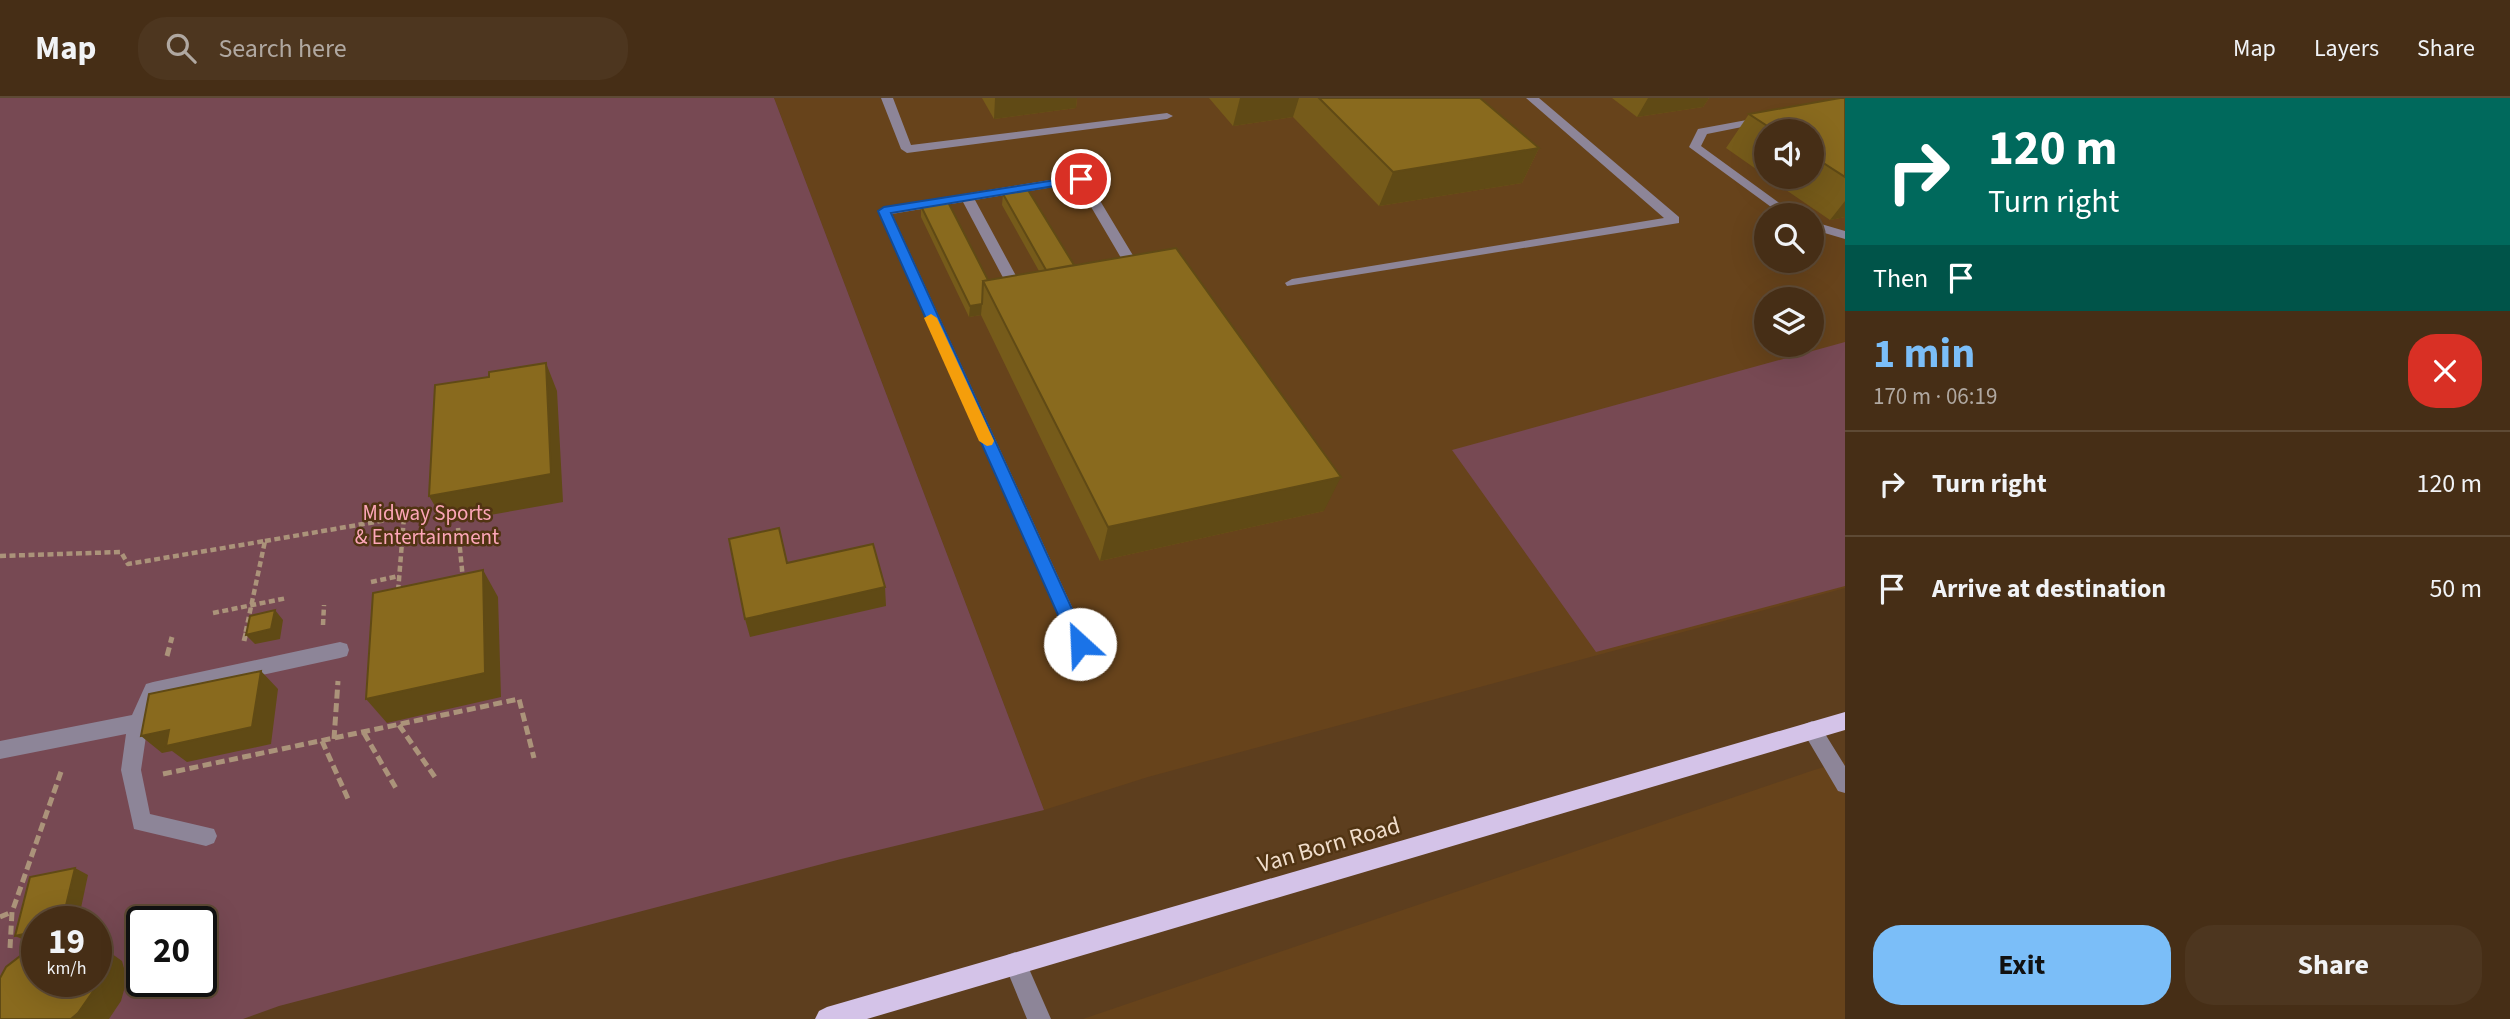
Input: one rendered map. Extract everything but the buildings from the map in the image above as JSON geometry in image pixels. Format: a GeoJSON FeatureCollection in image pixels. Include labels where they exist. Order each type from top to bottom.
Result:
{"type":"FeatureCollection","features":[{"type":"Feature","properties":{"kind":"main road","name":"Van Born Road"},"geometry":{"type":"LineString","coordinates":[[827,1019],[1845,721]]}},
{"type":"Feature","properties":{"kind":"street"},"geometry":{"type":"LineString","coordinates":[[887,98],[907,149],[1167,116]]}},
{"type":"Feature","properties":{"kind":"street"},"geometry":{"type":"LineString","coordinates":[[1292,283],[1674,220],[1532,98]]}},
{"type":"Feature","properties":{"kind":"street"},"geometry":{"type":"LineString","coordinates":[[1773,203],[1695,147],[1702,131],[1780,117]]}},
{"type":"Feature","properties":{"kind":"street"},"geometry":{"type":"LineString","coordinates":[[1080,644],[884,211],[1081,179],[1141,280]]}},
{"type":"Feature","properties":{"kind":"street"},"geometry":{"type":"LineString","coordinates":[[967,197],[1015,287]]}},
{"type":"Feature","properties":{"kind":"street"},"geometry":{"type":"LineString","coordinates":[[1824,229],[1845,235]]}},
{"type":"Feature","properties":{"kind":"street"},"geometry":{"type":"LineString","coordinates":[[206,836],[141,822],[131,770],[138,723],[153,690],[340,650]]}},
{"type":"Feature","properties":{"kind":"street"},"geometry":{"type":"LineString","coordinates":[[0,750],[138,723]]}},
{"type":"Feature","properties":{"kind":"street"},"geometry":{"type":"LineString","coordinates":[[1812,730],[1845,784]]}},
{"type":"Feature","properties":{"kind":"street"},"geometry":{"type":"LineString","coordinates":[[1015,963],[1039,1019]]}},
{"type":"Feature","properties":{"kind":"path"},"geometry":{"type":"LineString","coordinates":[[0,556],[121,552],[128,564],[404,517],[398,596]]}},
{"type":"Feature","properties":{"kind":"path"},"geometry":{"type":"LineString","coordinates":[[458,528],[464,592]]}},
{"type":"Feature","properties":{"kind":"path"},"geometry":{"type":"LineString","coordinates":[[237,672],[265,541]]}},
{"type":"Feature","properties":{"kind":"path"},"geometry":{"type":"LineString","coordinates":[[371,582],[399,576]]}},
{"type":"Feature","properties":{"kind":"path"},"geometry":{"type":"LineString","coordinates":[[213,614],[287,598]]}},
{"type":"Feature","properties":{"kind":"path"},"geometry":{"type":"LineString","coordinates":[[334,739],[340,650]]}},
{"type":"Feature","properties":{"kind":"path"},"geometry":{"type":"LineString","coordinates":[[135,780],[519,699],[534,758]]}},
{"type":"Feature","properties":{"kind":"path"},"geometry":{"type":"LineString","coordinates":[[399,725],[437,780]]}},
{"type":"Feature","properties":{"kind":"path"},"geometry":{"type":"LineString","coordinates":[[364,733],[397,790]]}},
{"type":"Feature","properties":{"kind":"path"},"geometry":{"type":"LineString","coordinates":[[10,948],[12,912],[74,735]]}},
{"type":"Feature","properties":{"kind":"path"},"geometry":{"type":"LineString","coordinates":[[322,741],[349,801]]}},
{"type":"Feature","properties":{"kind":"path"},"geometry":{"type":"LineString","coordinates":[[0,917],[12,912]]}},
{"type":"Feature","properties":{"kind":"shaded area"},"geometry":{"type":"Polygon","coordinates":[[[774,98],[1845,98],[1845,588],[1148,777],[1044,810],[774,98]]]}},
{"type":"Feature","properties":{"kind":"shaded area"},"geometry":{"type":"Polygon","coordinates":[[[1845,761],[1845,1019],[1083,1019],[1814,770],[1845,761]]]}},
{"type":"Feature","properties":{"kind":"green space","name":"Midway Sports & Entertainment"},"geometry":{"type":"Polygon","coordinates":[[[0,98],[774,98],[1044,810],[841,859],[279,1006],[243,1019],[0,1019],[0,98]]]}},
{"type":"Feature","properties":{"kind":"green space"},"geometry":{"type":"Polygon","coordinates":[[[1845,342],[1845,586],[1596,652],[1452,450],[1790,357],[1824,357],[1824,348],[1845,342]]]}},
{"type":"Feature","properties":{"kind":"slow traffic"},"geometry":{"type":"LineString","coordinates":[[931,318],[987,441]]}},
{"type":"Feature","properties":{"kind":"route"},"geometry":{"type":"LineString","coordinates":[[1080,644],[933,325],[884,211],[1081,179]]}}]}
